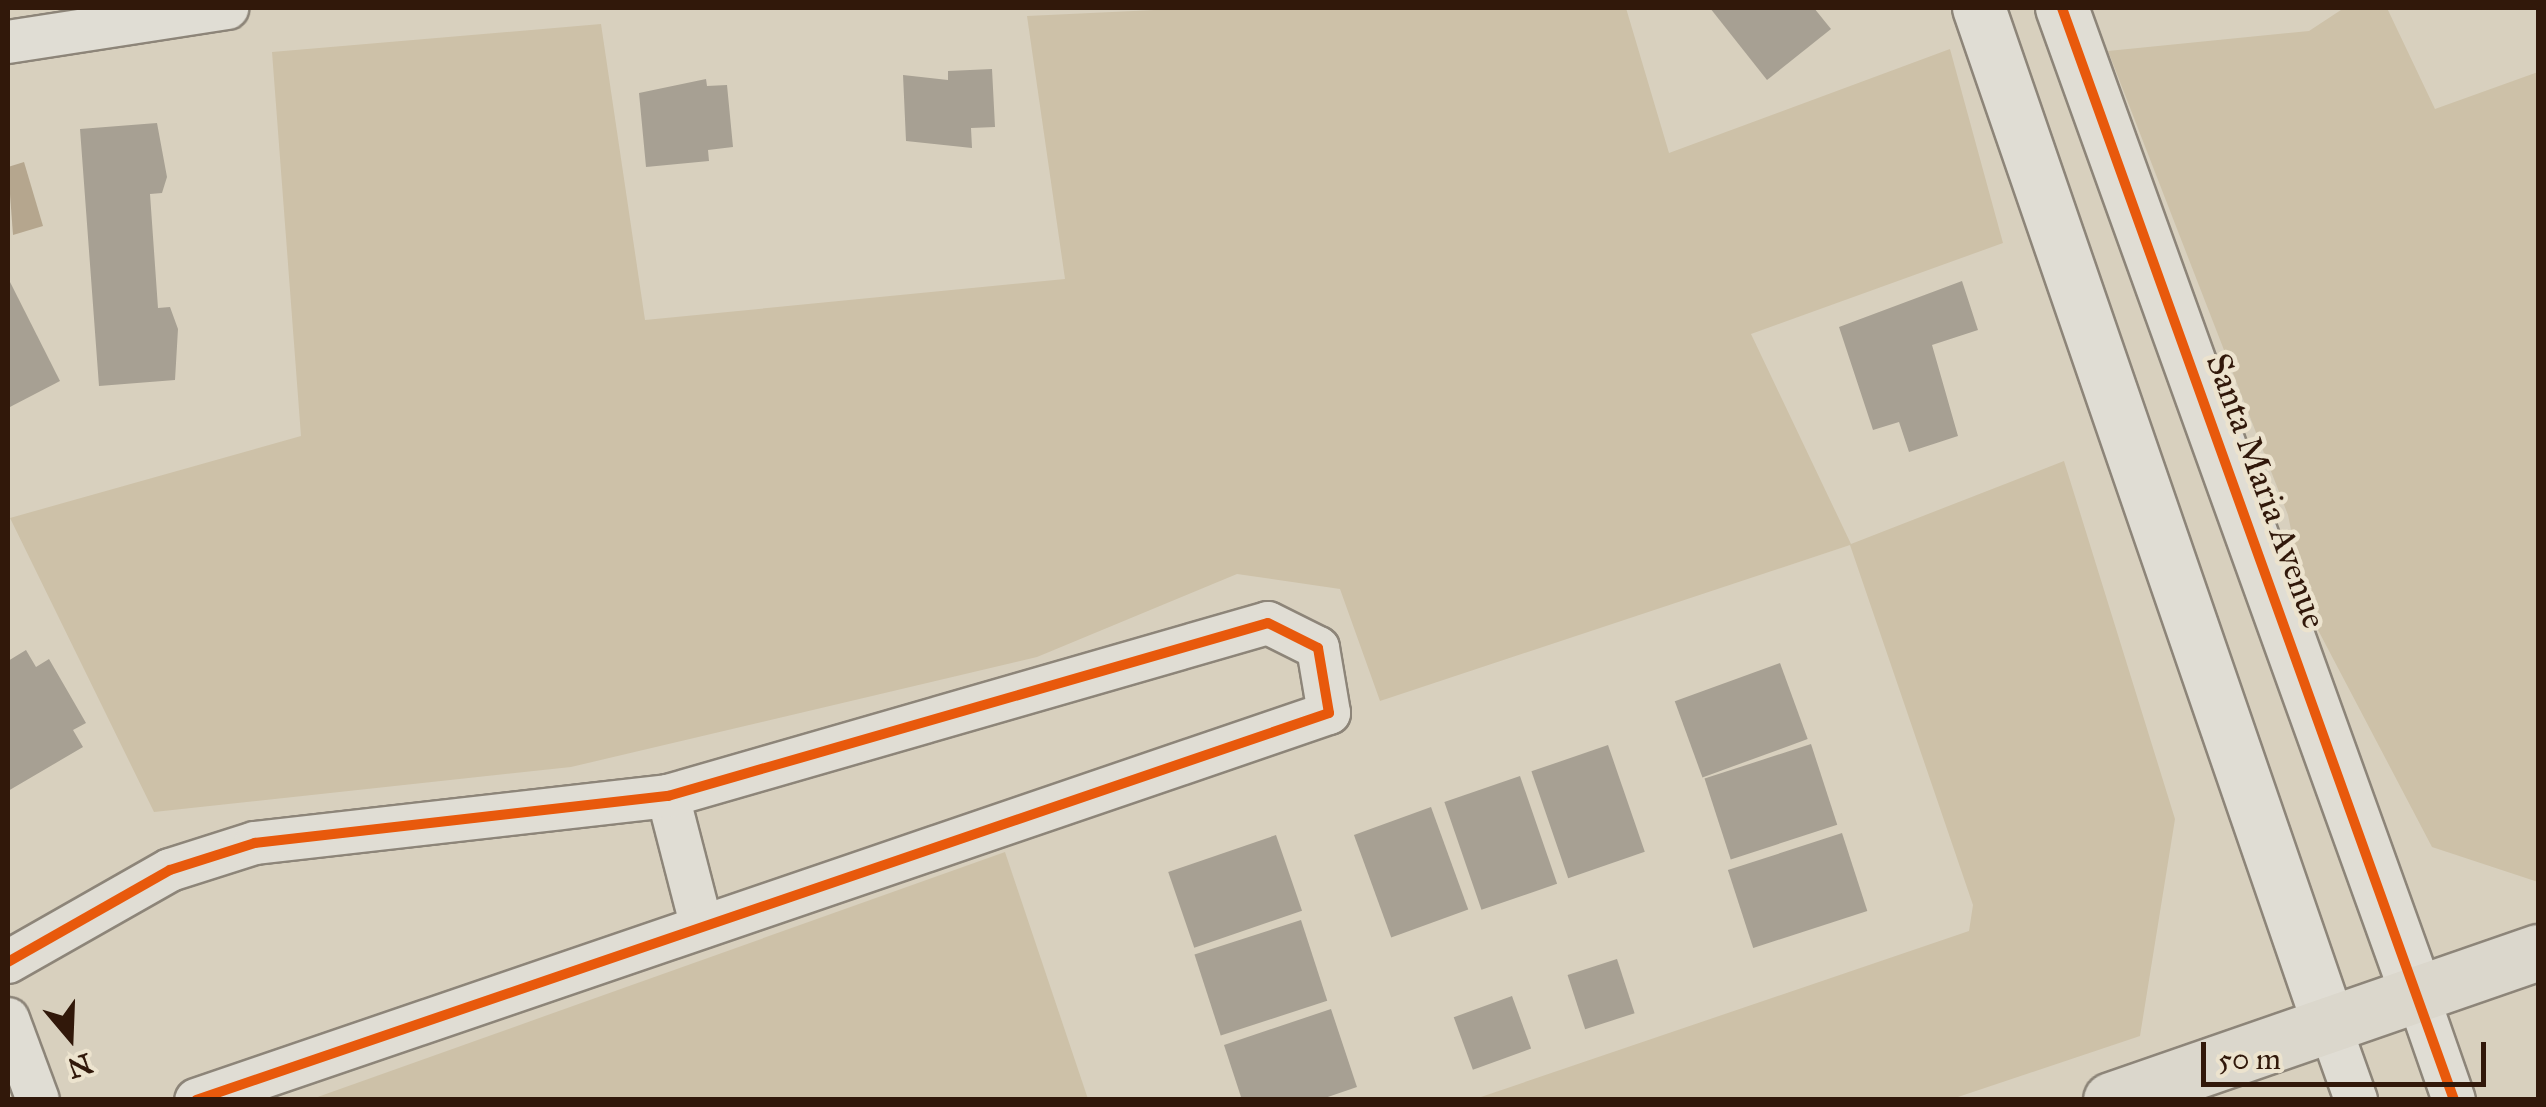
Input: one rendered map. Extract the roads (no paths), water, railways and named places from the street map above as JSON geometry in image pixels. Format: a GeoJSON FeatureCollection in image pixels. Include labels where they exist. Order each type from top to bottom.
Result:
{"type":"FeatureCollection","features":[{"type":"Feature","properties":{"kind":"main road"},"geometry":{"type":"LineString","coordinates":[[2111,1100],[2538,952]]}},
{"type":"Feature","properties":{"kind":"street"},"geometry":{"type":"LineString","coordinates":[[8,42],[227,8]]}},
{"type":"Feature","properties":{"kind":"street"},"geometry":{"type":"LineString","coordinates":[[1979,8],[2356,1100]]}},
{"type":"Feature","properties":{"kind":"street","name":"Santa Maria Avenue"},"geometry":{"type":"LineString","coordinates":[[2062,8],[2417,994]]}},
{"type":"Feature","properties":{"kind":"street"},"geometry":{"type":"LineString","coordinates":[[8,962],[170,870],[256,843],[668,796],[1268,623],[1318,648],[1329,713],[196,1100]]}},
{"type":"Feature","properties":{"kind":"street"},"geometry":{"type":"LineString","coordinates":[[668,796],[702,927]]}},
{"type":"Feature","properties":{"kind":"street"},"geometry":{"type":"LineString","coordinates":[[2417,994],[2454,1100]]}},
{"type":"Feature","properties":{"kind":"street"},"geometry":{"type":"LineString","coordinates":[[8,1019],[38,1100]]}}]}
